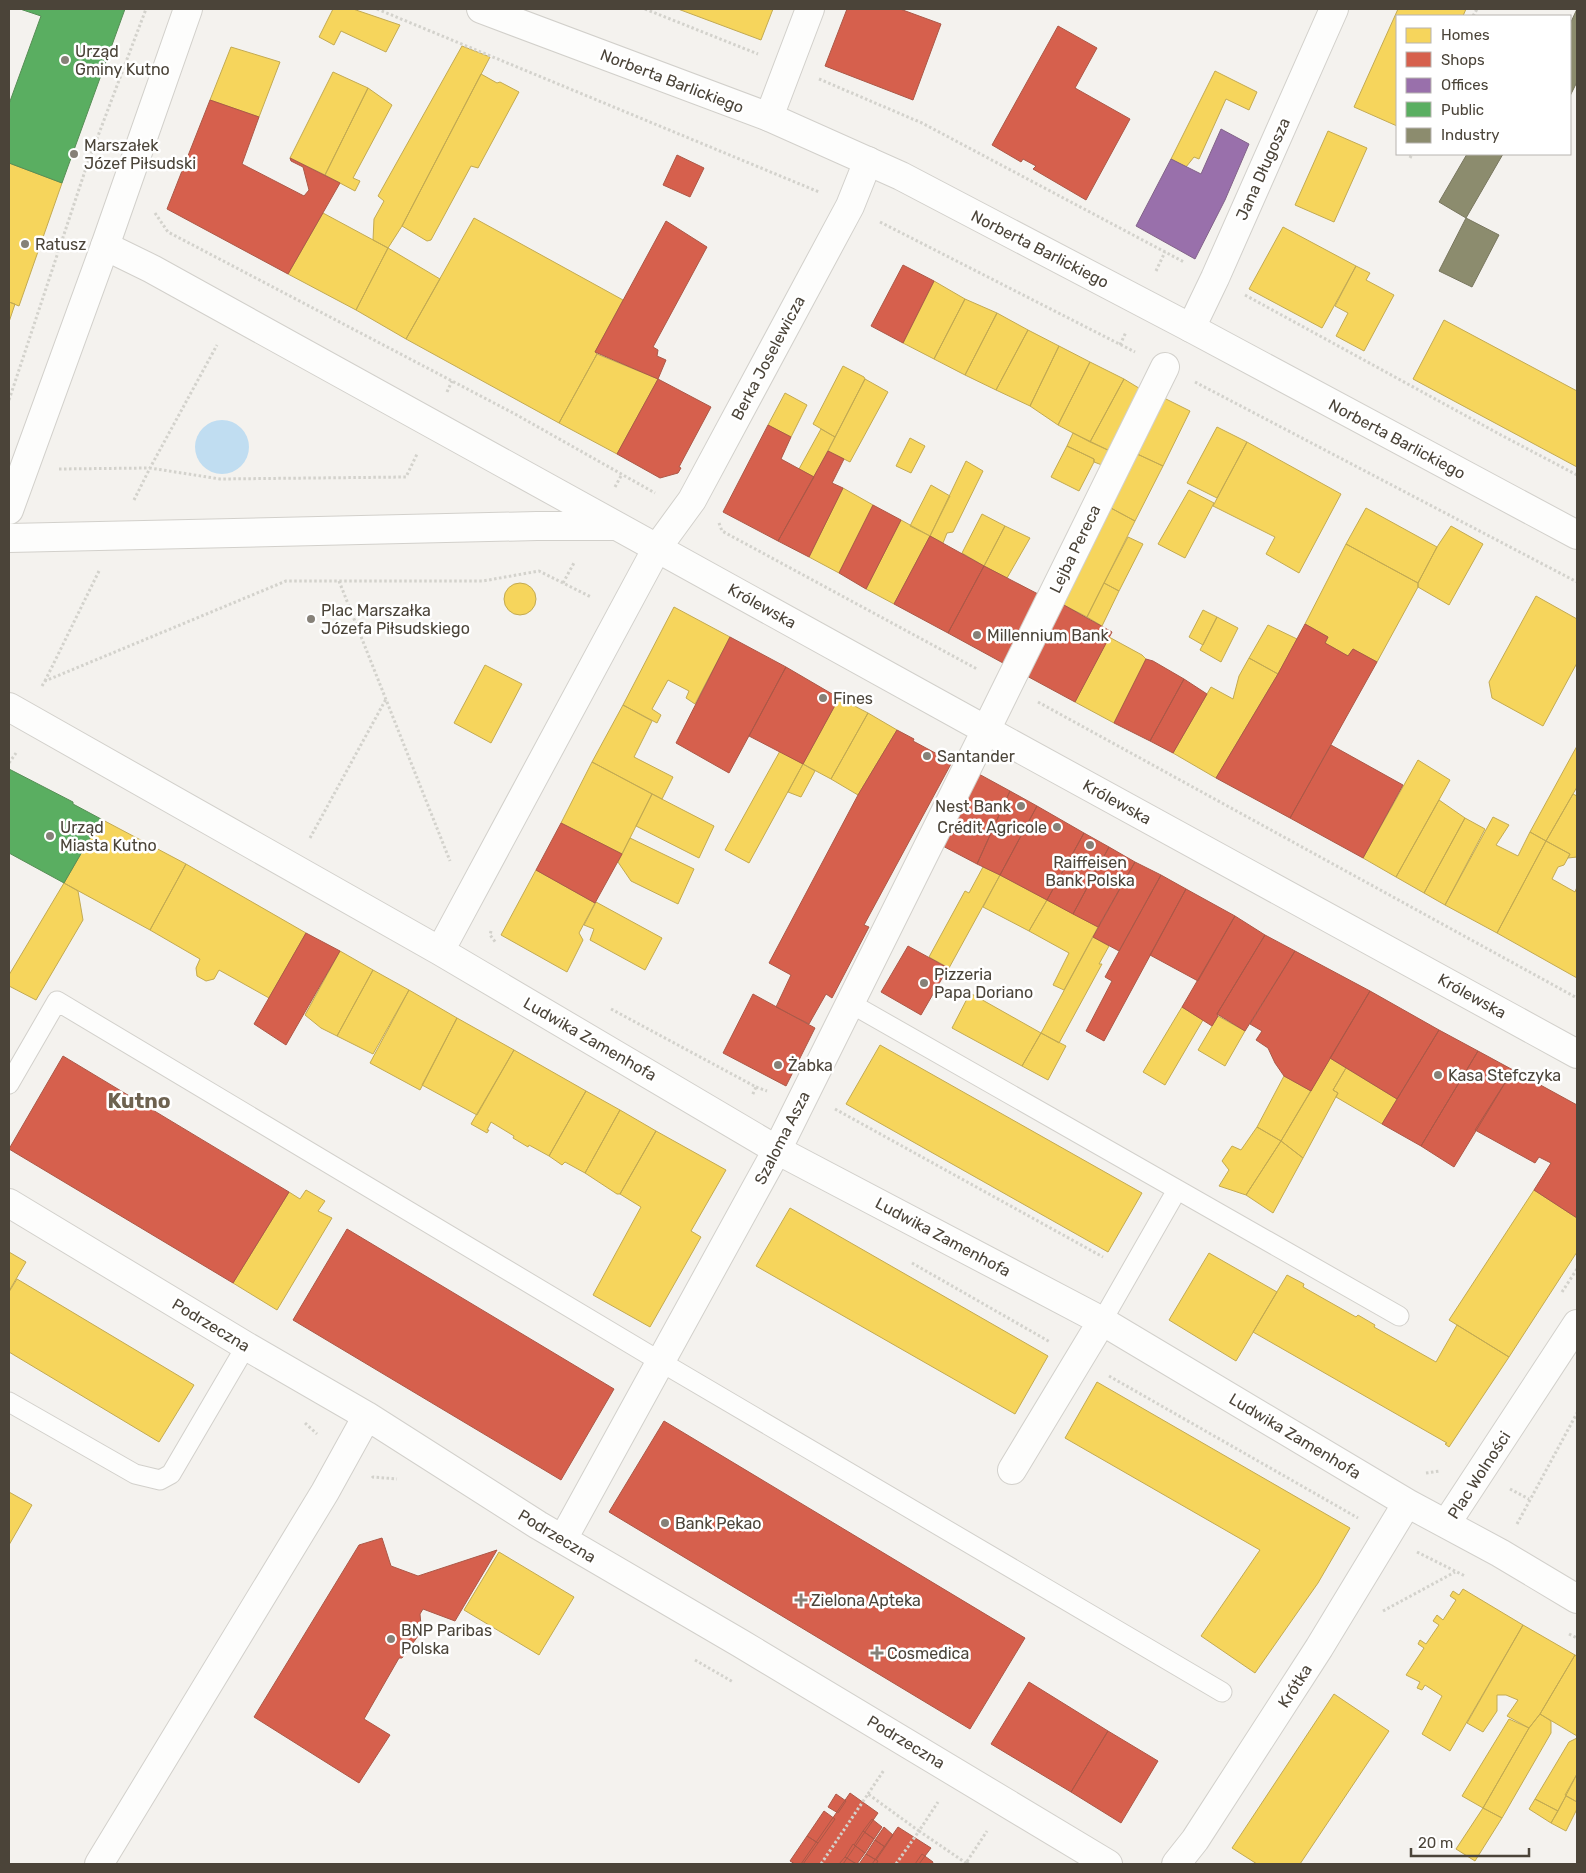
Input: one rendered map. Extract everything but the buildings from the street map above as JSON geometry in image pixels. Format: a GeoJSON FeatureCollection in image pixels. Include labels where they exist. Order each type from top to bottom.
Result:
{"type":"FeatureCollection","features":[{"type":"Feature","properties":{"kind":"street"},"geometry":{"type":"LineString","coordinates":[[9,510],[105,246],[188,9]]}},
{"type":"Feature","properties":{"kind":"street","name":"Norberta Barlickiego"},"geometry":{"type":"LineString","coordinates":[[481,9],[769,117],[868,161],[918,185],[1191,328],[1577,535]]}},
{"type":"Feature","properties":{"kind":"street"},"geometry":{"type":"LineString","coordinates":[[769,117],[810,9]]}},
{"type":"Feature","properties":{"kind":"street","name":"Jana Długosza"},"geometry":{"type":"LineString","coordinates":[[1191,328],[1216,278],[1334,9]]}},
{"type":"Feature","properties":{"kind":"street","name":"Berka Joselewicza"},"geometry":{"type":"LineString","coordinates":[[657,548],[692,500],[850,206],[868,161]]}},
{"type":"Feature","properties":{"kind":"street"},"geometry":{"type":"LineString","coordinates":[[16,712],[440,951],[657,548],[152,269],[105,246]]}},
{"type":"Feature","properties":{"kind":"street","name":"Lejba Pereca"},"geometry":{"type":"LineString","coordinates":[[986,730],[1165,367]]}},
{"type":"Feature","properties":{"kind":"street"},"geometry":{"type":"LineString","coordinates":[[9,538],[537,526],[615,526]]}},
{"type":"Feature","properties":{"kind":"street","name":"Królewska"},"geometry":{"type":"LineString","coordinates":[[657,548],[1577,1054]]}},
{"type":"Feature","properties":{"kind":"street","name":"Szaloma Asza"},"geometry":{"type":"LineString","coordinates":[[563,1539],[777,1150],[986,730]]}},
{"type":"Feature","properties":{"kind":"street","name":"Ludwika Zamenhofa"},"geometry":{"type":"LineString","coordinates":[[440,951],[777,1150],[1102,1321],[1407,1503],[1446,1524]]}},
{"type":"Feature","properties":{"kind":"street","name":"Podrzeczna"},"geometry":{"type":"LineString","coordinates":[[9,1203],[366,1416],[538,1525],[1108,1864]]}},
{"type":"Feature","properties":{"kind":"street"},"geometry":{"type":"LineString","coordinates":[[1012,1470],[1102,1321]]}},
{"type":"Feature","properties":{"kind":"street","name":"Plac Wolności"},"geometry":{"type":"LineString","coordinates":[[1577,1324],[1446,1524],[1500,1553],[1577,1599]]}},
{"type":"Feature","properties":{"kind":"street"},"geometry":{"type":"LineString","coordinates":[[99,1864],[325,1492],[366,1416]]}},
{"type":"Feature","properties":{"kind":"street","name":"Krótka"},"geometry":{"type":"LineString","coordinates":[[1176,1864],[1195,1840],[1319,1648],[1407,1503]]}},
{"type":"Feature","properties":{"kind":"lane"},"geometry":{"type":"LineString","coordinates":[[9,1084],[57,1001],[661,1362],[1222,1692]]}},
{"type":"Feature","properties":{"kind":"lane"},"geometry":{"type":"LineString","coordinates":[[850,1003],[1399,1316]]}},
{"type":"Feature","properties":{"kind":"lane"},"geometry":{"type":"LineString","coordinates":[[1102,1321],[1177,1190]]}},
{"type":"Feature","properties":{"kind":"lane"},"geometry":{"type":"LineString","coordinates":[[9,1402],[135,1474],[160,1480],[171,1474],[246,1346]]}},
{"type":"Feature","properties":{"kind":"path"},"geometry":{"type":"LineString","coordinates":[[9,400],[87,165],[146,9]]}},
{"type":"Feature","properties":{"kind":"path"},"geometry":{"type":"LineString","coordinates":[[377,9],[807,186],[850,206],[939,254],[1227,397],[1577,582]]}},
{"type":"Feature","properties":{"kind":"path"},"geometry":{"type":"LineString","coordinates":[[645,9],[789,66],[922,123],[1216,278],[1577,475]]}},
{"type":"Feature","properties":{"kind":"path"},"geometry":{"type":"LineString","coordinates":[[156,207],[154,215],[168,232],[515,414],[656,493],[674,491],[692,500],[715,513],[722,531],[1577,998]]}},
{"type":"Feature","properties":{"kind":"path"},"geometry":{"type":"LineString","coordinates":[[1152,278],[1165,252]]}},
{"type":"Feature","properties":{"kind":"path"},"geometry":{"type":"LineString","coordinates":[[24,470],[150,468],[254,277]]}},
{"type":"Feature","properties":{"kind":"path"},"geometry":{"type":"LineString","coordinates":[[1120,345],[1126,332]]}},
{"type":"Feature","properties":{"kind":"path"},"geometry":{"type":"LineString","coordinates":[[16,712],[45,681],[286,581],[483,581],[539,571],[622,613]]}},
{"type":"Feature","properties":{"kind":"path"},"geometry":{"type":"LineString","coordinates":[[338,581],[450,860],[457,864]]}},
{"type":"Feature","properties":{"kind":"path"},"geometry":{"type":"LineString","coordinates":[[310,838],[386,699]]}},
{"type":"Feature","properties":{"kind":"path"},"geometry":{"type":"LineString","coordinates":[[9,763],[16,753]]}},
{"type":"Feature","properties":{"kind":"path"},"geometry":{"type":"LineString","coordinates":[[756,1087],[800,1104],[830,1106],[1130,1272]]}},
{"type":"Feature","properties":{"kind":"path"},"geometry":{"type":"LineString","coordinates":[[1561,1294],[1577,1269]]}},
{"type":"Feature","properties":{"kind":"path"},"geometry":{"type":"LineString","coordinates":[[1556,1449],[1577,1412]]}},
{"type":"Feature","properties":{"kind":"path"},"geometry":{"type":"LineString","coordinates":[[1422,1474],[1446,1470]]}},
{"type":"Feature","properties":{"kind":"path"},"geometry":{"type":"LineString","coordinates":[[821,1864],[888,1766]]}},
{"type":"Feature","properties":{"kind":"path"},"geometry":{"type":"LineString","coordinates":[[868,1794],[967,1864],[989,1828]]}},
{"type":"Feature","properties":{"kind":"path"},"geometry":{"type":"LineString","coordinates":[[896,1864],[940,1798]]}},
{"type":"Feature","properties":{"kind":"water"},"geometry":{"type":"Polygon","coordinates":[[[217,420],[227,420],[237,424],[245,432],[249,447],[245,462],[237,470],[227,474],[217,474],[207,470],[199,462],[195,452],[195,442],[199,432],[207,424],[217,420]]]}},
{"type":"Feature","properties":{"kind":"place","name":"Urząd Gminy Kutno"},"geometry":{"type":"Point","coordinates":[65,60]}},
{"type":"Feature","properties":{"kind":"place","name":"Marszałek Józef Piłsudski"},"geometry":{"type":"Point","coordinates":[74,154]}},
{"type":"Feature","properties":{"kind":"place","name":"Ratusz"},"geometry":{"type":"Point","coordinates":[25,244]}},
{"type":"Feature","properties":{"kind":"place","name":"Plac Marszałka Józefa Piłsudskiego"},"geometry":{"type":"Point","coordinates":[311,619]}},
{"type":"Feature","properties":{"kind":"place","name":"Millennium Bank"},"geometry":{"type":"Point","coordinates":[977,635]}},
{"type":"Feature","properties":{"kind":"place","name":"Fines"},"geometry":{"type":"Point","coordinates":[823,698]}},
{"type":"Feature","properties":{"kind":"place","name":"Santander"},"geometry":{"type":"Point","coordinates":[927,756]}},
{"type":"Feature","properties":{"kind":"place","name":"Nest Bank"},"geometry":{"type":"Point","coordinates":[1021,806]}},
{"type":"Feature","properties":{"kind":"place","name":"Crédit Agricole"},"geometry":{"type":"Point","coordinates":[1057,827]}},
{"type":"Feature","properties":{"kind":"place","name":"Urząd Miasta Kutno"},"geometry":{"type":"Point","coordinates":[50,836]}},
{"type":"Feature","properties":{"kind":"place","name":"Raiffeisen Bank Polska"},"geometry":{"type":"Point","coordinates":[1090,845]}},
{"type":"Feature","properties":{"kind":"place","name":"Pizzeria Papa Doriano"},"geometry":{"type":"Point","coordinates":[924,983]}},
{"type":"Feature","properties":{"kind":"place","name":"Żabka"},"geometry":{"type":"Point","coordinates":[778,1065]}},
{"type":"Feature","properties":{"kind":"place","name":"Kasa Stefczyka"},"geometry":{"type":"Point","coordinates":[1438,1075]}},
{"type":"Feature","properties":{"kind":"place","name":"Bank Pekao"},"geometry":{"type":"Point","coordinates":[665,1523]}},
{"type":"Feature","properties":{"kind":"place","name":"Zielona Apteka"},"geometry":{"type":"Point","coordinates":[801,1600]}},
{"type":"Feature","properties":{"kind":"place","name":"BNP Paribas Polska"},"geometry":{"type":"Point","coordinates":[391,1639]}},
{"type":"Feature","properties":{"kind":"place","name":"Cosmedica"},"geometry":{"type":"Point","coordinates":[877,1653]}},
{"type":"Feature","properties":{"kind":"district","name":"Kutno"},"geometry":{"type":"Point","coordinates":[139,1100]}}]}
